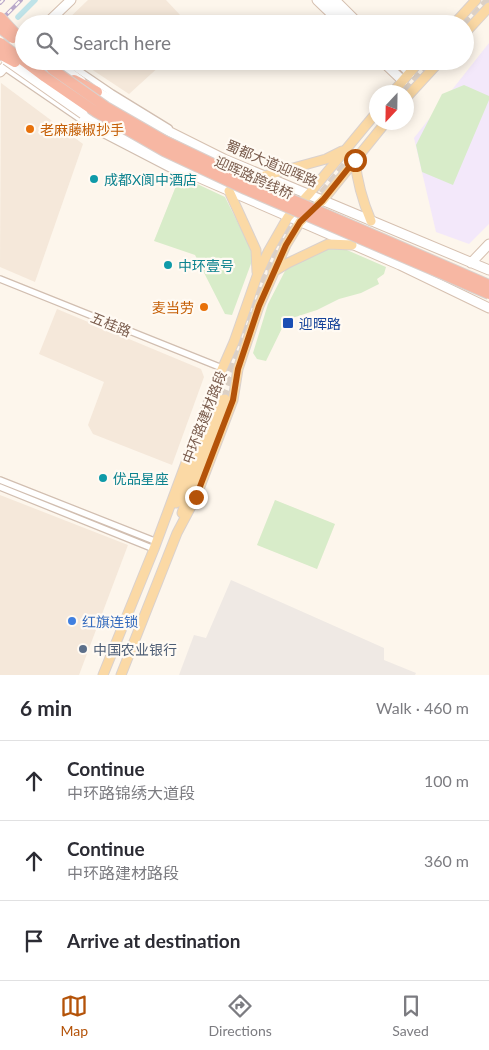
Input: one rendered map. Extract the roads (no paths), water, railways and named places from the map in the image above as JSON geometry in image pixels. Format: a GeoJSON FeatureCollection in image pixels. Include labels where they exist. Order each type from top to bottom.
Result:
{"type":"FeatureCollection","features":[{"type":"Feature","properties":{"kind":"highway"},"geometry":{"type":"LineString","coordinates":[[0,17],[15,34]]}},
{"type":"Feature","properties":{"kind":"highway"},"geometry":{"type":"LineString","coordinates":[[0,28],[15,39]]}},
{"type":"Feature","properties":{"kind":"highway"},"geometry":{"type":"LineString","coordinates":[[0,43],[15,54]]}},
{"type":"Feature","properties":{"kind":"highway"},"geometry":{"type":"LineString","coordinates":[[0,54],[15,62]]}},
{"type":"Feature","properties":{"kind":"highway"},"geometry":{"type":"LineString","coordinates":[[31,70],[45,77]]}},
{"type":"Feature","properties":{"kind":"highway"},"geometry":{"type":"LineString","coordinates":[[36,70],[83,114]]}},
{"type":"Feature","properties":{"kind":"highway","name":"迎晖路跨线桥"},"geometry":{"type":"LineString","coordinates":[[59,70],[106,106],[165,141],[249,181],[489,285]]}},
{"type":"Feature","properties":{"kind":"highway"},"geometry":{"type":"LineString","coordinates":[[61,70],[97,92]]}},
{"type":"Feature","properties":{"kind":"highway","name":"迎晖路跨线桥"},"geometry":{"type":"LineString","coordinates":[[45,77],[96,112],[164,151],[262,196],[489,294]]}},
{"type":"Feature","properties":{"kind":"main road"},"geometry":{"type":"LineString","coordinates":[[55,15],[71,0]]}},
{"type":"Feature","properties":{"kind":"main road"},"geometry":{"type":"LineString","coordinates":[[316,0],[332,15]]}},
{"type":"Feature","properties":{"kind":"main road"},"geometry":{"type":"LineString","coordinates":[[326,0],[341,15]]}},
{"type":"Feature","properties":{"kind":"main road"},"geometry":{"type":"LineString","coordinates":[[335,0],[350,15]]}},
{"type":"Feature","properties":{"kind":"main road"},"geometry":{"type":"LineString","coordinates":[[462,15],[476,0]]}},
{"type":"Feature","properties":{"kind":"main road"},"geometry":{"type":"LineString","coordinates":[[474,23],[489,7]]}},
{"type":"Feature","properties":{"kind":"main road"},"geometry":{"type":"LineString","coordinates":[[0,17],[15,29]]}},
{"type":"Feature","properties":{"kind":"main road"},"geometry":{"type":"LineString","coordinates":[[0,54],[15,65]]}},
{"type":"Feature","properties":{"kind":"main road"},"geometry":{"type":"LineString","coordinates":[[2,70],[15,55]]}},
{"type":"Feature","properties":{"kind":"main road"},"geometry":{"type":"LineString","coordinates":[[22,70],[98,124],[177,168],[400,265],[489,308]]}},
{"type":"Feature","properties":{"kind":"main road"},"geometry":{"type":"LineString","coordinates":[[391,70],[403,81]]}},
{"type":"Feature","properties":{"kind":"main road"},"geometry":{"type":"LineString","coordinates":[[407,70],[410,73]]}},
{"type":"Feature","properties":{"kind":"main road"},"geometry":{"type":"LineString","coordinates":[[400,85],[412,70]]}},
{"type":"Feature","properties":{"kind":"main road"},"geometry":{"type":"LineString","coordinates":[[414,89],[432,70]]}},
{"type":"Feature","properties":{"kind":"main road","name":"蜀都大道迎晖路"},"geometry":{"type":"LineString","coordinates":[[97,92],[224,159],[489,270]]}},
{"type":"Feature","properties":{"kind":"main road","name":"中环路建材路段"},"geometry":{"type":"LineString","coordinates":[[103,675],[163,528],[222,368],[234,342],[256,276],[288,217],[369,121]]}},
{"type":"Feature","properties":{"kind":"main road","name":"中环路建材路段"},"geometry":{"type":"LineString","coordinates":[[121,675],[177,533],[196,497],[233,400],[238,369],[259,306],[273,272],[300,222],[323,200],[379,130]]}},
{"type":"Feature","properties":{"kind":"main road"},"geometry":{"type":"LineString","coordinates":[[264,176],[326,159],[345,150]]}},
{"type":"Feature","properties":{"kind":"main road"},"geometry":{"type":"LineString","coordinates":[[213,184],[226,182],[230,177],[231,170],[229,164],[224,159]]}},
{"type":"Feature","properties":{"kind":"main road"},"geometry":{"type":"LineString","coordinates":[[355,160],[356,175],[371,221]]}},
{"type":"Feature","properties":{"kind":"main road"},"geometry":{"type":"LineString","coordinates":[[229,191],[256,250],[256,276]]}},
{"type":"Feature","properties":{"kind":"main road"},"geometry":{"type":"LineString","coordinates":[[400,265],[392,254],[393,246],[398,239],[411,237]]}},
{"type":"Feature","properties":{"kind":"main road"},"geometry":{"type":"LineString","coordinates":[[273,272],[328,244],[352,245]]}},
{"type":"Feature","properties":{"kind":"main road"},"geometry":{"type":"LineString","coordinates":[[471,263],[489,244]]}},
{"type":"Feature","properties":{"kind":"main road"},"geometry":{"type":"LineString","coordinates":[[163,528],[182,492],[222,398],[188,495],[177,533]]}},
{"type":"Feature","properties":{"kind":"street"},"geometry":{"type":"LineString","coordinates":[[2,70],[116,142],[181,174],[213,184]]}},
{"type":"Feature","properties":{"kind":"street"},"geometry":{"type":"LineString","coordinates":[[78,70],[112,93],[163,123],[191,143]]}},
{"type":"Feature","properties":{"kind":"street","name":"五桂路"},"geometry":{"type":"LineString","coordinates":[[0,279],[222,368]]}},
{"type":"Feature","properties":{"kind":"street"},"geometry":{"type":"LineString","coordinates":[[0,480],[156,546]]}},
{"type":"Feature","properties":{"kind":"street"},"geometry":{"type":"LineString","coordinates":[[0,487],[156,546]]}},
{"type":"Feature","properties":{"kind":"waterway"},"geometry":{"type":"LineString","coordinates":[[20,15],[35,0]]}},
{"type":"Feature","properties":{"kind":"tunnel"},"geometry":{"type":"LineString","coordinates":[[474,16],[489,0]]}},
{"type":"Feature","properties":{"kind":"tunnel"},"geometry":{"type":"LineString","coordinates":[[412,85],[425,70]]}},
{"type":"Feature","properties":{"kind":"tunnel"},"geometry":{"type":"LineString","coordinates":[[314,204],[350,160]]}},
{"type":"Feature","properties":{"kind":"tunnel"},"geometry":{"type":"LineString","coordinates":[[218,396],[263,279],[274,256],[300,214]]}},
{"type":"Feature","properties":{"kind":"tunnel"},"geometry":{"type":"LineString","coordinates":[[225,399],[235,371]]}},
{"type":"Feature","properties":{"kind":"railway"},"geometry":{"type":"LineString","coordinates":[[0,3],[3,0]]}},
{"type":"Feature","properties":{"kind":"railway"},"geometry":{"type":"LineString","coordinates":[[0,21],[21,0]]}},
{"type":"Feature","properties":{"kind":"place","name":"老麻藤椒抄手"},"geometry":{"type":"Point","coordinates":[30,129]}},
{"type":"Feature","properties":{"kind":"place","name":"成都X阆中酒店"},"geometry":{"type":"Point","coordinates":[94,179]}},
{"type":"Feature","properties":{"kind":"place","name":"中环壹号"},"geometry":{"type":"Point","coordinates":[168,265]}},
{"type":"Feature","properties":{"kind":"place","name":"麦当劳"},"geometry":{"type":"Point","coordinates":[204,307]}},
{"type":"Feature","properties":{"kind":"place","name":"迎晖路"},"geometry":{"type":"Point","coordinates":[288,323]}},
{"type":"Feature","properties":{"kind":"place","name":"优品星座"},"geometry":{"type":"Point","coordinates":[103,478]}},
{"type":"Feature","properties":{"kind":"place","name":"红旗连锁"},"geometry":{"type":"Point","coordinates":[72,621]}},
{"type":"Feature","properties":{"kind":"place","name":"中国农业银行"},"geometry":{"type":"Point","coordinates":[83,649]}}]}
